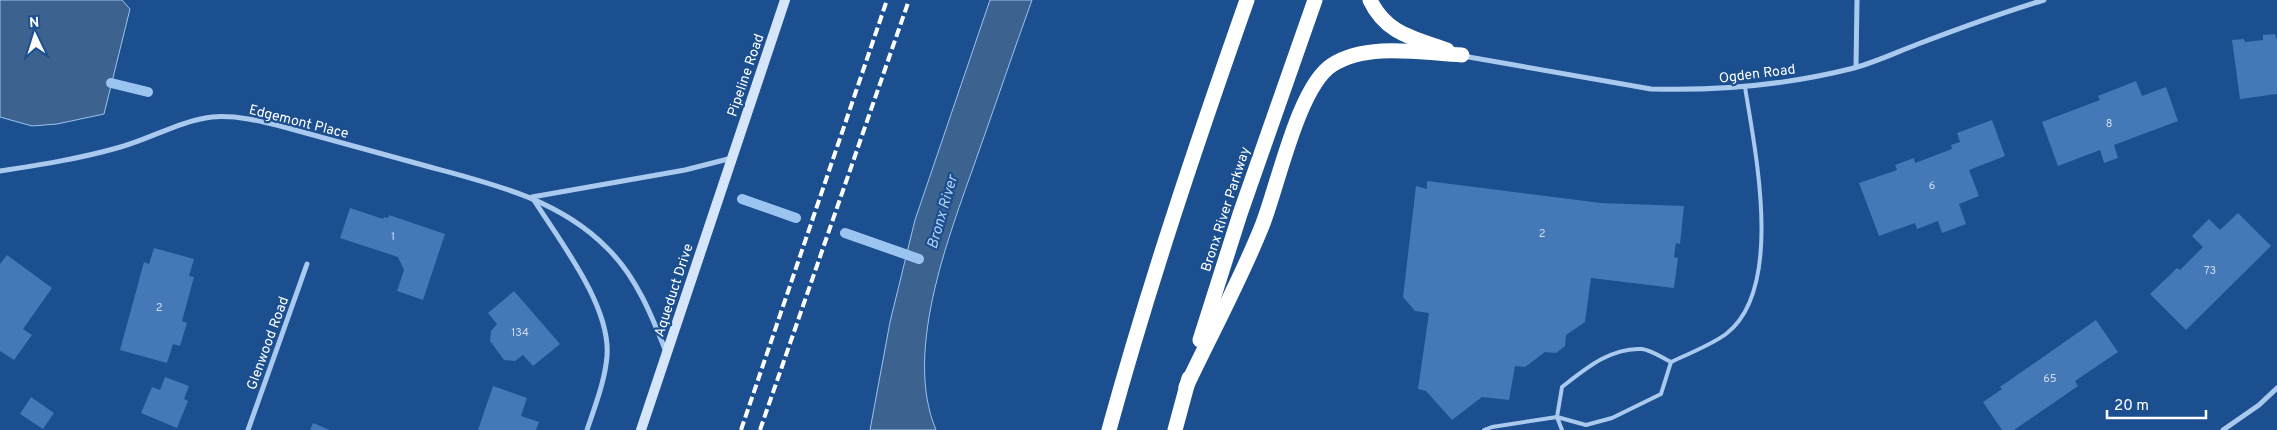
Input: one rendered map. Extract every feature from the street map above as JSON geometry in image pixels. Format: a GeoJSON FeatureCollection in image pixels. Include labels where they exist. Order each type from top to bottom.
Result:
{"type":"FeatureCollection","features":[{"type":"Feature","properties":{"kind":"highway"},"geometry":{"type":"LineString","coordinates":[[1109,430],[1143,310],[1178,199],[1247,0]]}},
{"type":"Feature","properties":{"kind":"highway","name":"Bronx River Parkway"},"geometry":{"type":"LineString","coordinates":[[1175,430],[1186,387],[1240,214],[1315,0]]}},
{"type":"Feature","properties":{"kind":"highway"},"geometry":{"type":"LineString","coordinates":[[1370,0],[1384,22],[1396,31],[1462,55]]}},
{"type":"Feature","properties":{"kind":"highway"},"geometry":{"type":"LineString","coordinates":[[1186,387],[1262,226],[1303,106],[1318,78],[1330,66],[1362,53],[1378,51],[1462,55]]}},
{"type":"Feature","properties":{"kind":"street","name":"Pipeline Road"},"geometry":{"type":"LineString","coordinates":[[732,158],[785,0]]}},
{"type":"Feature","properties":{"kind":"street"},"geometry":{"type":"LineString","coordinates":[[1856,67],[1857,0]]}},
{"type":"Feature","properties":{"kind":"street","name":"Ogden Road"},"geometry":{"type":"LineString","coordinates":[[1462,55],[1650,89],[1681,90],[1745,87],[1779,83],[1856,67],[1996,15],[2044,0]]}},
{"type":"Feature","properties":{"kind":"street","name":"Edgemont Place"},"geometry":{"type":"LineString","coordinates":[[0,171],[79,158],[120,148],[212,117],[254,120],[284,127],[532,197],[565,216],[608,248],[627,273],[642,296],[666,353]]}},
{"type":"Feature","properties":{"kind":"street","name":"Edgemont Place"},"geometry":{"type":"LineString","coordinates":[[532,197],[676,172],[732,158]]}},
{"type":"Feature","properties":{"kind":"street","name":"Aqueduct Drive"},"geometry":{"type":"LineString","coordinates":[[640,430],[732,158]]}},
{"type":"Feature","properties":{"kind":"street"},"geometry":{"type":"LineString","coordinates":[[532,197],[590,290],[605,333],[607,354],[605,370],[587,430]]}},
{"type":"Feature","properties":{"kind":"street","name":"Glenwood Road"},"geometry":{"type":"LineString","coordinates":[[248,430],[307,264]]}},
{"type":"Feature","properties":{"kind":"street"},"geometry":{"type":"LineString","coordinates":[[2223,430],[2259,405],[2277,388]]}},
{"type":"Feature","properties":{"kind":"lane"},"geometry":{"type":"LineString","coordinates":[[1484,430],[1492,426],[1557,417],[1586,425],[1612,418],[1661,394],[1671,362],[1726,334],[1745,313],[1756,284],[1760,248],[1761,192],[1745,87]]}},
{"type":"Feature","properties":{"kind":"lane"},"geometry":{"type":"LineString","coordinates":[[1562,430],[1557,417],[1562,387],[1583,370],[1612,353],[1644,349],[1671,362]]}},
{"type":"Feature","properties":{"kind":"water"},"geometry":{"type":"Polygon","coordinates":[[[0,0],[122,0],[130,9],[104,114],[57,124],[32,126],[0,117],[0,0]]]}},
{"type":"Feature","properties":{"kind":"water","name":"Bronx River"},"geometry":{"type":"Polygon","coordinates":[[[990,0],[1032,0],[956,216],[935,289],[928,327],[925,363],[927,398],[936,430],[870,430],[890,322],[915,220],[990,0]]]}},
{"type":"Feature","properties":{"kind":"building"},"geometry":{"type":"Polygon","coordinates":[[[2275,34],[2277,40],[2277,94],[2240,99],[2232,40],[2244,39],[2245,42],[2263,40],[2263,35],[2275,34]]]}},
{"type":"Feature","properties":{"kind":"building"},"geometry":{"type":"Polygon","coordinates":[[[2136,81],[2142,96],[2166,87],[2178,121],[2114,145],[2118,158],[2104,163],[2100,150],[2058,166],[2042,122],[2100,100],[2098,96],[2136,81]]]}},
{"type":"Feature","properties":{"kind":"building"},"geometry":{"type":"Polygon","coordinates":[[[1992,120],[2005,156],[1969,170],[1979,196],[1959,204],[1966,224],[1942,233],[1938,221],[1917,229],[1915,223],[1879,236],[1859,183],[1897,170],[1895,165],[1914,158],[1915,163],[1952,149],[1951,145],[1960,142],[1957,133],[1992,120]]]}},
{"type":"Feature","properties":{"kind":"building"},"geometry":{"type":"Polygon","coordinates":[[[1427,181],[1601,203],[1684,206],[1680,244],[1676,243],[1674,257],[1678,258],[1674,288],[1591,278],[1585,322],[1566,335],[1565,346],[1556,353],[1545,352],[1525,367],[1515,366],[1509,400],[1482,397],[1452,420],[1426,391],[1418,389],[1429,313],[1415,311],[1403,297],[1416,186],[1427,189],[1427,181]]]}},
{"type":"Feature","properties":{"kind":"building"},"geometry":{"type":"Polygon","coordinates":[[[350,208],[383,219],[384,217],[388,218],[389,215],[445,234],[423,300],[397,291],[404,270],[398,257],[340,238],[350,208]]]}},
{"type":"Feature","properties":{"kind":"building"},"geometry":{"type":"Polygon","coordinates":[[[2238,213],[2271,246],[2186,330],[2150,294],[2177,268],[2180,270],[2203,247],[2192,236],[2209,219],[2220,230],[2238,213]]]}},
{"type":"Feature","properties":{"kind":"building"},"geometry":{"type":"Polygon","coordinates":[[[154,248],[194,259],[189,276],[194,277],[182,321],[187,323],[180,346],[173,344],[167,363],[120,350],[144,262],[149,264],[154,248]]]}},
{"type":"Feature","properties":{"kind":"building"},"geometry":{"type":"Polygon","coordinates":[[[7,255],[52,288],[23,329],[32,335],[14,360],[0,351],[0,264],[7,255]]]}},
{"type":"Feature","properties":{"kind":"building"},"geometry":{"type":"Polygon","coordinates":[[[514,291],[560,344],[533,366],[523,355],[515,361],[504,360],[490,341],[491,331],[497,324],[488,313],[514,291]]]}},
{"type":"Feature","properties":{"kind":"building"},"geometry":{"type":"Polygon","coordinates":[[[2096,320],[2118,352],[2075,381],[2078,386],[2014,430],[2002,430],[1983,402],[2002,389],[2000,387],[2096,320]]]}},
{"type":"Feature","properties":{"kind":"building"},"geometry":{"type":"Polygon","coordinates":[[[165,377],[189,386],[184,399],[188,401],[177,428],[141,413],[152,387],[160,390],[165,377]]]}},
{"type":"Feature","properties":{"kind":"building"},"geometry":{"type":"Polygon","coordinates":[[[493,386],[527,398],[521,416],[539,422],[536,430],[478,430],[493,386]]]}},
{"type":"Feature","properties":{"kind":"building"},"geometry":{"type":"Polygon","coordinates":[[[31,397],[54,413],[43,429],[20,414],[31,397]]]}},
{"type":"Feature","properties":{"kind":"building"},"geometry":{"type":"Polygon","coordinates":[[[313,423],[330,430],[310,430],[313,423]]]}},
{"type":"Feature","properties":{"kind":"waterway"},"geometry":{"type":"LineString","coordinates":[[111,83],[148,92]]}},
{"type":"Feature","properties":{"kind":"waterway"},"geometry":{"type":"LineString","coordinates":[[742,199],[796,218]]}},
{"type":"Feature","properties":{"kind":"waterway"},"geometry":{"type":"LineString","coordinates":[[845,233],[919,259]]}},
{"type":"Feature","properties":{"kind":"railway"},"geometry":{"type":"LineString","coordinates":[[741,430],[887,0]]}},
{"type":"Feature","properties":{"kind":"railway"},"geometry":{"type":"LineString","coordinates":[[760,430],[909,0]]}}]}
